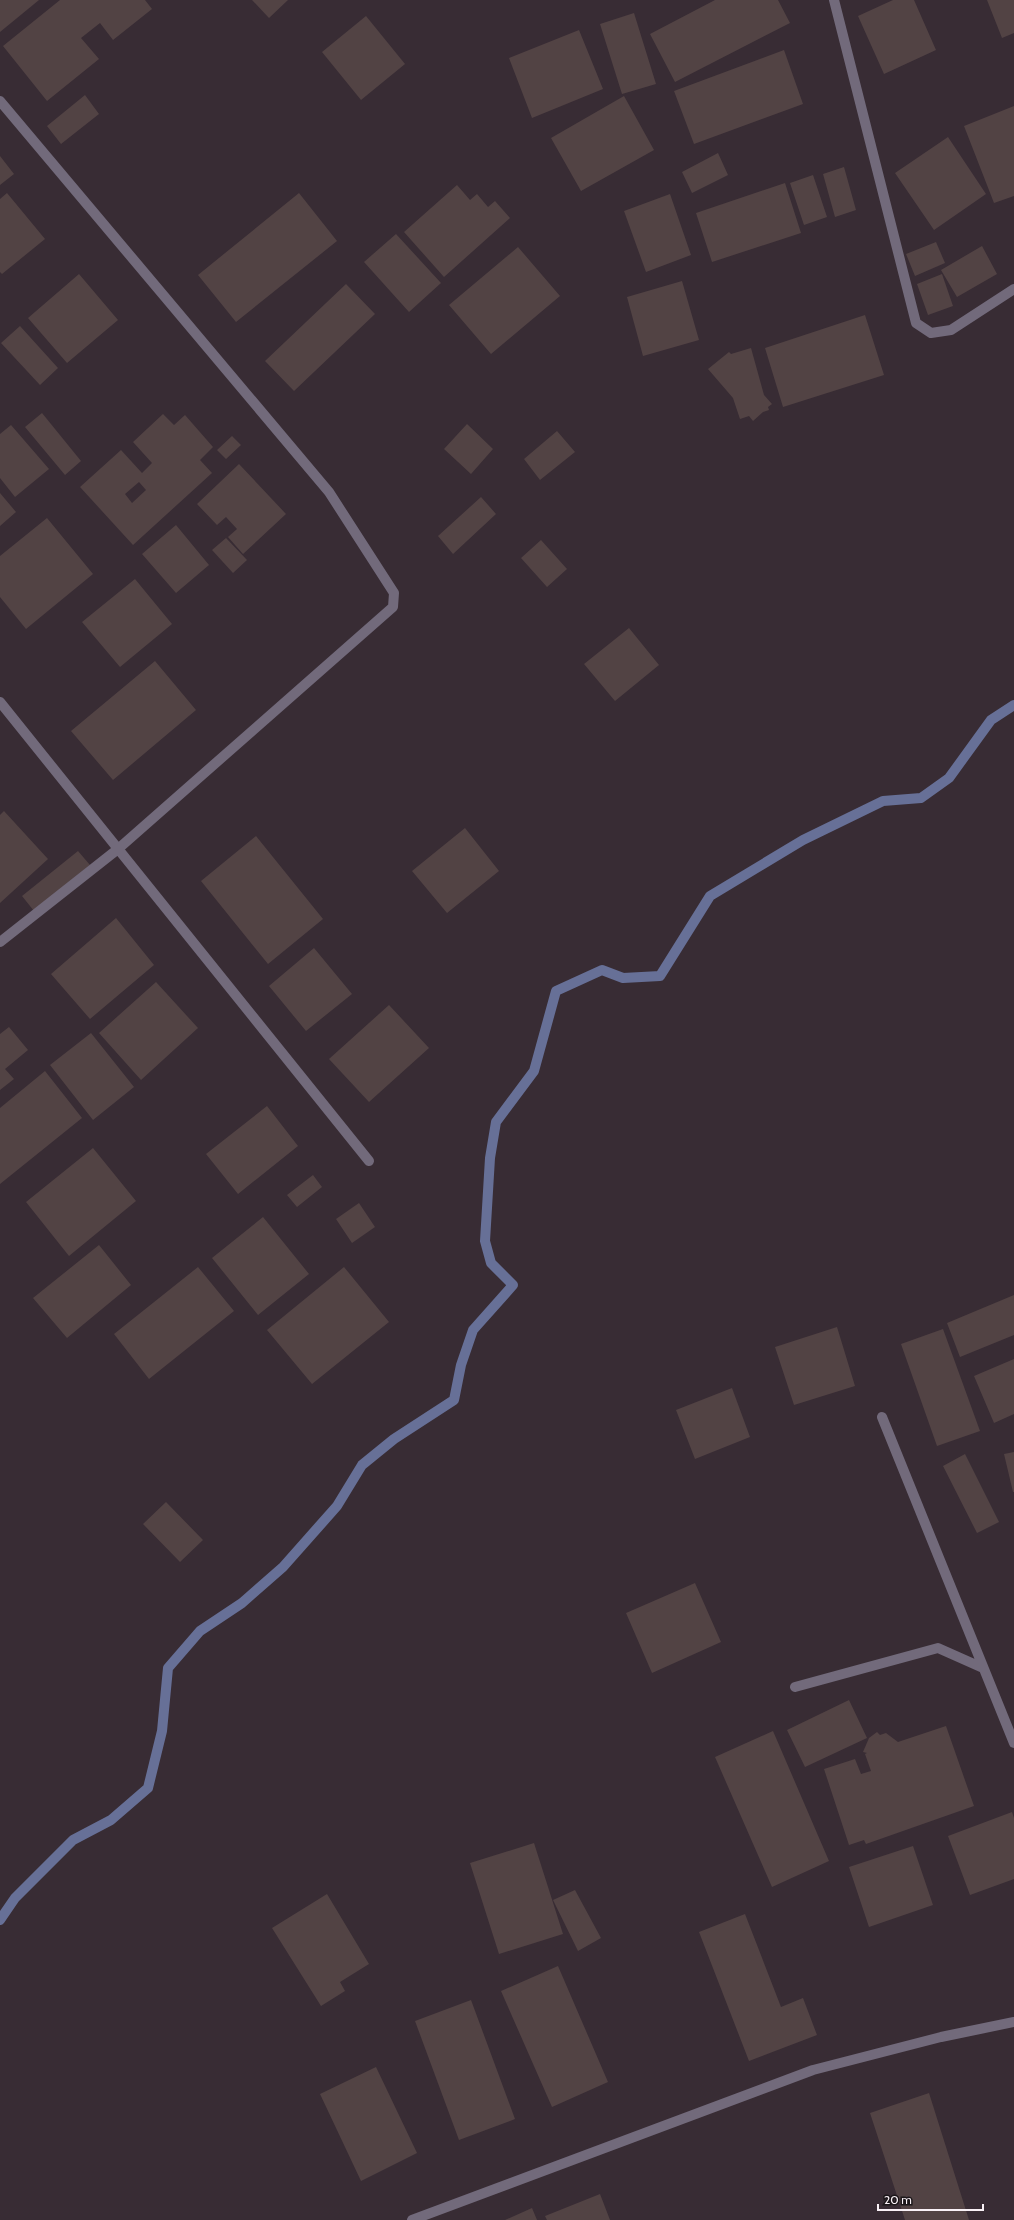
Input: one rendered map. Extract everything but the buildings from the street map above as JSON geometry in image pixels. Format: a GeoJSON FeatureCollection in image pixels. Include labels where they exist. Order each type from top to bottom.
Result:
{"type":"FeatureCollection","features":[{"type":"Feature","properties":{"kind":"street"},"geometry":{"type":"LineString","coordinates":[[834,0],[916,323],[931,333],[951,330],[1014,289]]}},
{"type":"Feature","properties":{"kind":"street"},"geometry":{"type":"LineString","coordinates":[[0,101],[329,492],[394,593],[393,607],[118,849],[0,942]]}},
{"type":"Feature","properties":{"kind":"street"},"geometry":{"type":"LineString","coordinates":[[0,702],[369,1161]]}},
{"type":"Feature","properties":{"kind":"street"},"geometry":{"type":"LineString","coordinates":[[882,1417],[1014,1743]]}},
{"type":"Feature","properties":{"kind":"street"},"geometry":{"type":"LineString","coordinates":[[795,1687],[938,1648],[983,1668]]}},
{"type":"Feature","properties":{"kind":"street"},"geometry":{"type":"LineString","coordinates":[[412,2220],[813,2070],[941,2037],[1014,2022]]}},
{"type":"Feature","properties":{"kind":"waterway"},"geometry":{"type":"LineString","coordinates":[[0,1920],[15,1898],[73,1840],[111,1820],[148,1788],[162,1731],[168,1668],[200,1631],[242,1603],[283,1567],[337,1506],[362,1465],[394,1439],[454,1400],[461,1365],[473,1330],[513,1285],[491,1263],[485,1241],[490,1158],[496,1122],[534,1071],[556,991],[602,970],[623,978],[660,976],[710,896],[803,840],[883,801],[921,798],[949,778],[991,720],[1014,705]]}}]}
